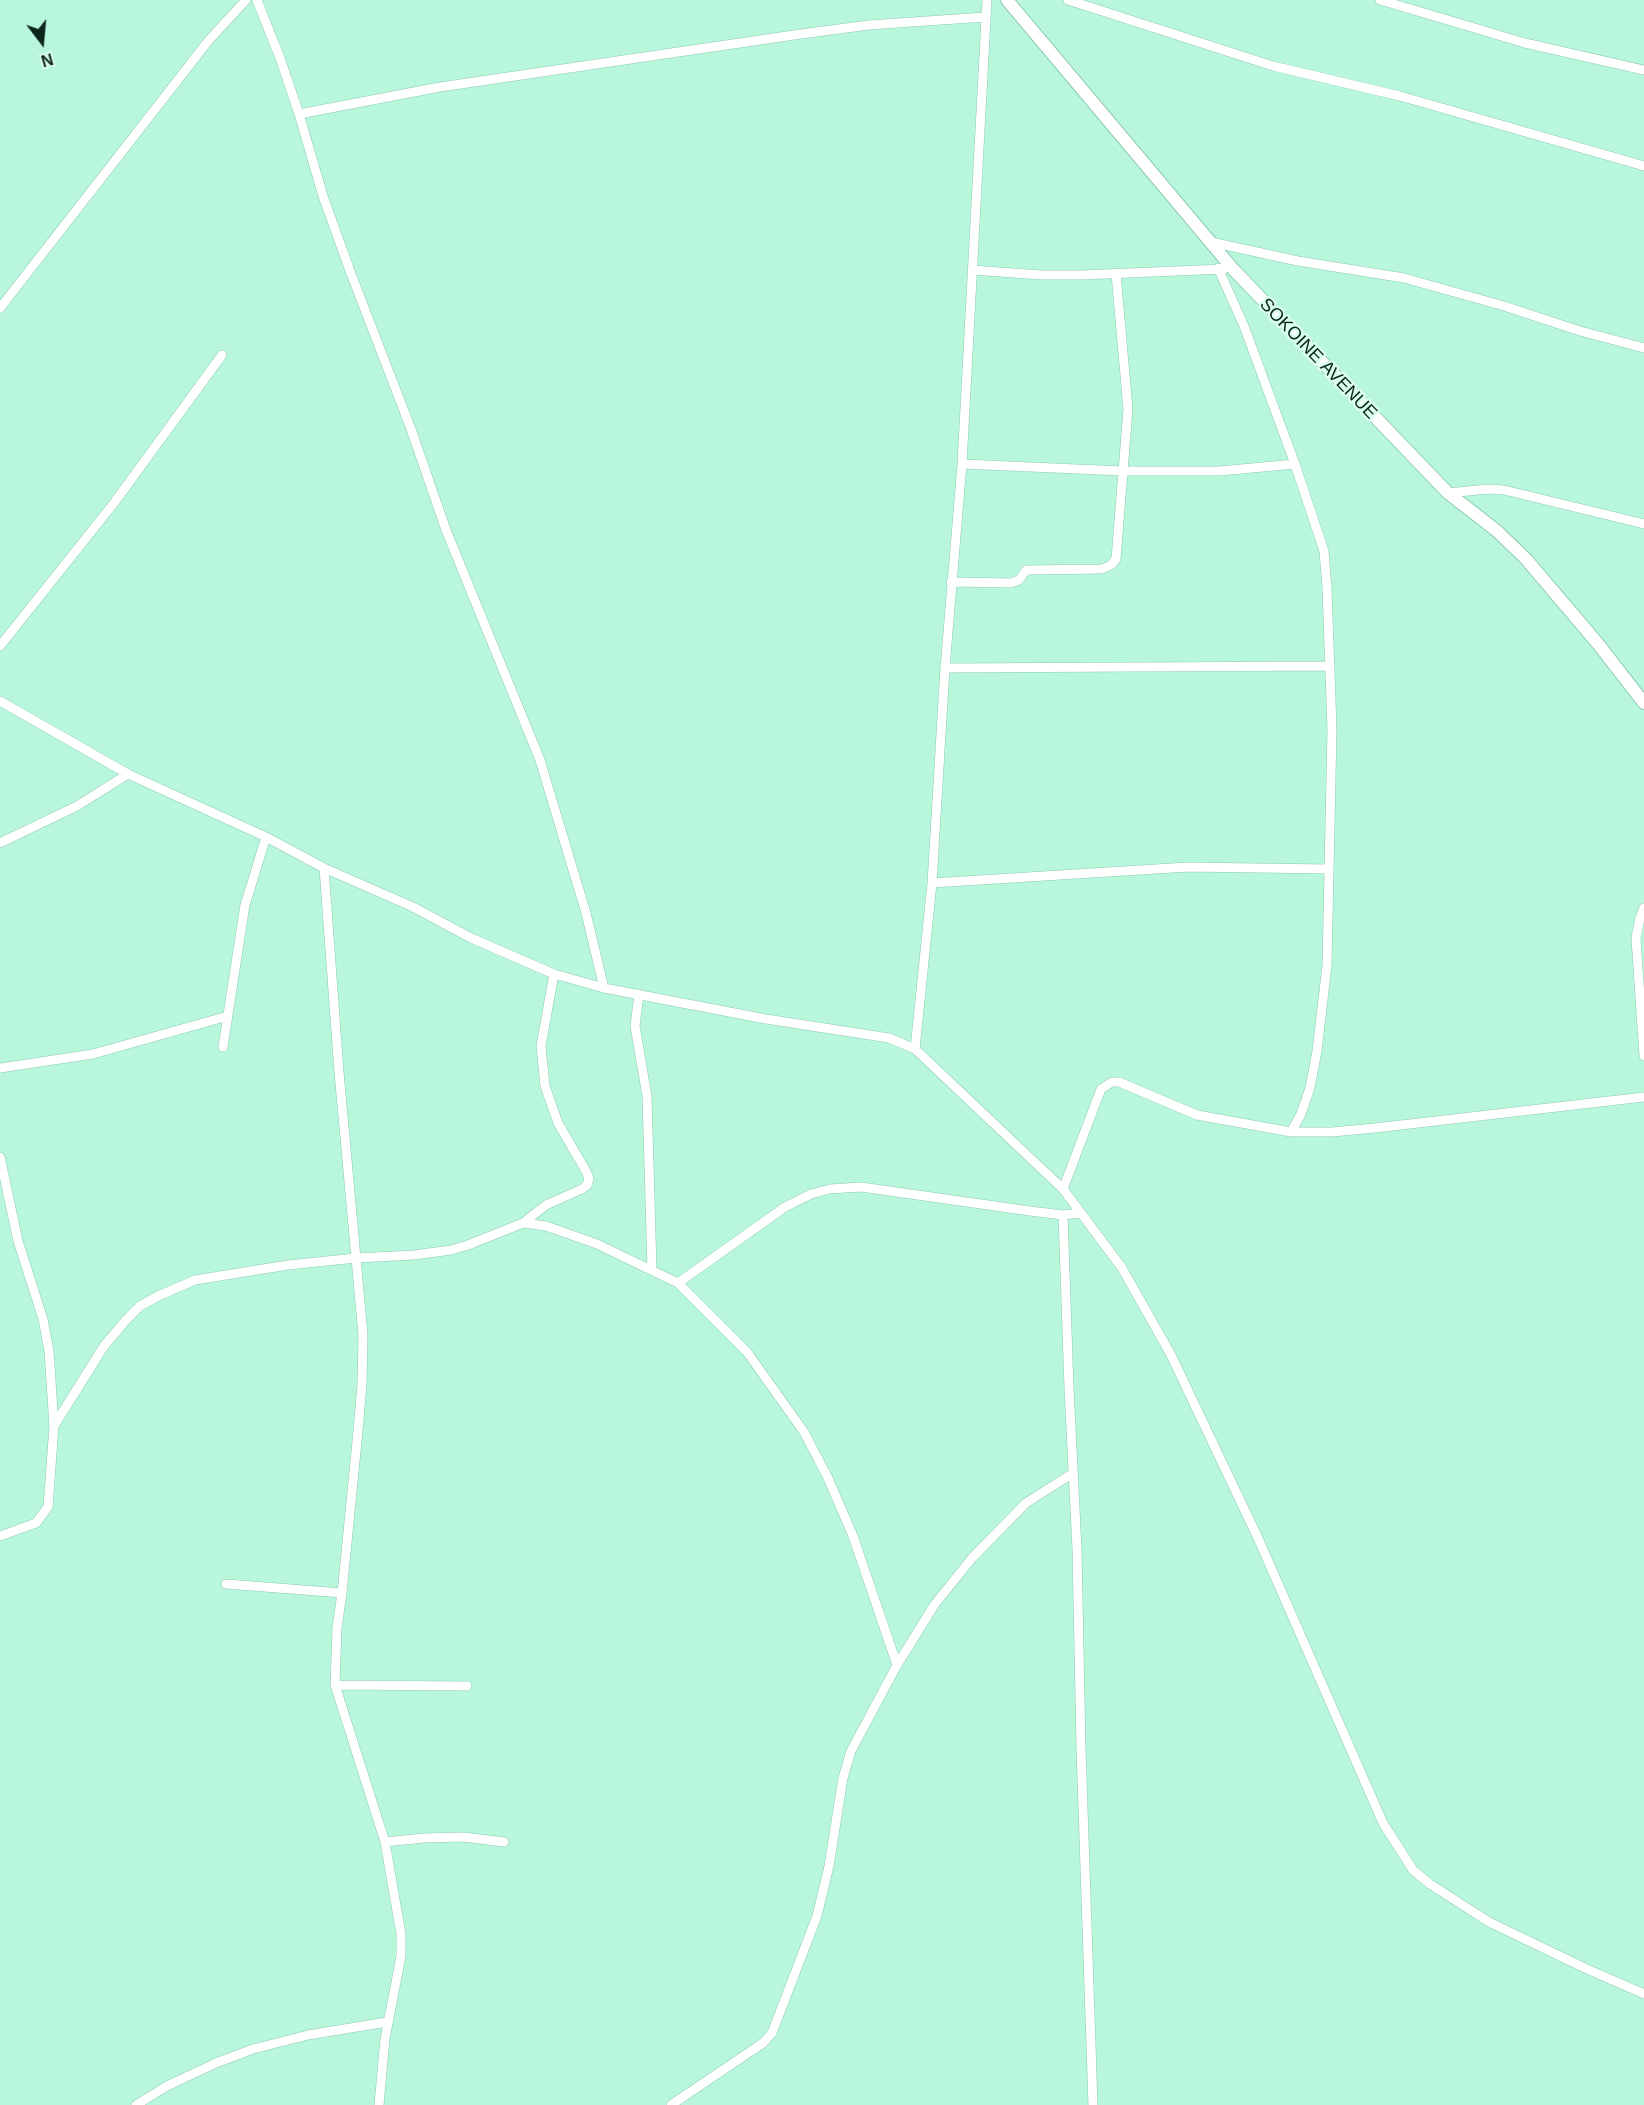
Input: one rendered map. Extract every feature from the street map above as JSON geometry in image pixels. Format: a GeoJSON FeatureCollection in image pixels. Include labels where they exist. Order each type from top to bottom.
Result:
{"type":"FeatureCollection","features":[{"type":"Feature","properties":{"kind":"street"},"geometry":{"type":"LineString","coordinates":[[0,308],[209,40],[246,0]]}},
{"type":"Feature","properties":{"kind":"street"},"geometry":{"type":"LineString","coordinates":[[257,0],[280,58],[323,196],[350,272],[411,429],[446,530],[540,760],[586,913],[604,988]]}},
{"type":"Feature","properties":{"kind":"street"},"geometry":{"type":"LineString","coordinates":[[915,1049],[932,883],[951,582],[962,464],[987,0]]}},
{"type":"Feature","properties":{"kind":"street","name":"SOKOINE AVENUE"},"geometry":{"type":"LineString","coordinates":[[1007,0],[1233,269],[1448,493],[1497,531],[1526,560],[1592,636],[1644,703]]}},
{"type":"Feature","properties":{"kind":"street"},"geometry":{"type":"LineString","coordinates":[[1068,0],[1273,66],[1400,96],[1644,166]]}},
{"type":"Feature","properties":{"kind":"street"},"geometry":{"type":"LineString","coordinates":[[1380,0],[1525,43],[1644,70]]}},
{"type":"Feature","properties":{"kind":"street"},"geometry":{"type":"LineString","coordinates":[[298,114],[440,87],[801,34],[869,25],[985,17]]}},
{"type":"Feature","properties":{"kind":"street"},"geometry":{"type":"LineString","coordinates":[[1211,242],[1298,261],[1404,278],[1644,348]]}},
{"type":"Feature","properties":{"kind":"street"},"geometry":{"type":"LineString","coordinates":[[1218,268],[1244,326],[1324,550],[1332,730],[1327,965],[1317,1051],[1310,1088],[1301,1114],[1291,1132]]}},
{"type":"Feature","properties":{"kind":"street"},"geometry":{"type":"LineString","coordinates":[[972,270],[1041,275],[1233,269]]}},
{"type":"Feature","properties":{"kind":"street"},"geometry":{"type":"LineString","coordinates":[[951,582],[1011,583],[1019,580],[1026,570],[1102,569],[1111,566],[1116,559],[1128,409],[1116,274]]}},
{"type":"Feature","properties":{"kind":"street"},"geometry":{"type":"LineString","coordinates":[[0,646],[114,502],[222,355]]}},
{"type":"Feature","properties":{"kind":"street"},"geometry":{"type":"LineString","coordinates":[[962,464],[1123,471],[1220,471],[1295,464]]}},
{"type":"Feature","properties":{"kind":"street"},"geometry":{"type":"LineString","coordinates":[[1448,493],[1488,489],[1504,490],[1644,524]]}},
{"type":"Feature","properties":{"kind":"street"},"geometry":{"type":"LineString","coordinates":[[945,668],[1330,666]]}},
{"type":"Feature","properties":{"kind":"street"},"geometry":{"type":"LineString","coordinates":[[0,701],[128,774],[266,837],[324,868],[414,907],[471,938],[554,974],[604,988],[766,1019],[889,1038],[915,1049],[1063,1189],[1122,1268],[1171,1355],[1258,1538],[1383,1823],[1413,1870],[1489,1922],[1587,1970],[1644,1994]]}},
{"type":"Feature","properties":{"kind":"street"},"geometry":{"type":"LineString","coordinates":[[0,843],[77,806],[128,774]]}},
{"type":"Feature","properties":{"kind":"street"},"geometry":{"type":"LineString","coordinates":[[223,1047],[245,905],[266,837]]}},
{"type":"Feature","properties":{"kind":"street"},"geometry":{"type":"LineString","coordinates":[[932,883],[1188,867],[1328,869]]}},
{"type":"Feature","properties":{"kind":"street"},"geometry":{"type":"LineString","coordinates":[[324,868],[339,1072],[363,1335],[362,1384],[337,1628],[335,1685],[385,1842],[397,1902],[401,1956],[387,2022],[379,2105]]}},
{"type":"Feature","properties":{"kind":"street"},"geometry":{"type":"LineString","coordinates":[[1644,908],[1636,938],[1644,1056]]}},
{"type":"Feature","properties":{"kind":"street"},"geometry":{"type":"LineString","coordinates":[[54,1426],[104,1346],[140,1306],[158,1296],[195,1280],[265,1269],[451,1250],[483,1240],[523,1223],[546,1205],[587,1185],[589,1179],[587,1173],[558,1123],[545,1086],[541,1046],[554,974]]}},
{"type":"Feature","properties":{"kind":"street"},"geometry":{"type":"LineString","coordinates":[[639,994],[635,1026],[647,1096],[652,1270]]}},
{"type":"Feature","properties":{"kind":"street"},"geometry":{"type":"LineString","coordinates":[[0,1068],[93,1054],[228,1016]]}},
{"type":"Feature","properties":{"kind":"street"},"geometry":{"type":"LineString","coordinates":[[1063,1189],[1101,1089],[1112,1082],[1119,1082],[1197,1115],[1291,1132],[1332,1132],[1375,1128],[1644,1097]]}},
{"type":"Feature","properties":{"kind":"street"},"geometry":{"type":"LineString","coordinates":[[0,1157],[18,1241],[43,1319],[49,1351],[54,1426],[48,1508],[36,1523],[0,1536]]}},
{"type":"Feature","properties":{"kind":"street"},"geometry":{"type":"LineString","coordinates":[[678,1283],[785,1207],[811,1194],[830,1189],[861,1187],[1063,1215],[1080,1213]]}},
{"type":"Feature","properties":{"kind":"street"},"geometry":{"type":"LineString","coordinates":[[1063,1215],[1072,1473],[1077,1549],[1080,1736],[1093,2105]]}},
{"type":"Feature","properties":{"kind":"street"},"geometry":{"type":"LineString","coordinates":[[523,1223],[572,1233],[678,1283],[747,1352],[804,1432],[828,1478],[853,1536],[897,1665]]}},
{"type":"Feature","properties":{"kind":"street"},"geometry":{"type":"LineString","coordinates":[[671,2105],[763,2043],[772,2033],[817,1916],[829,1866],[843,1778],[851,1751],[897,1665],[935,1604],[972,1558],[1026,1503],[1072,1473]]}},
{"type":"Feature","properties":{"kind":"street"},"geometry":{"type":"LineString","coordinates":[[226,1584],[342,1593]]}},
{"type":"Feature","properties":{"kind":"street"},"geometry":{"type":"LineString","coordinates":[[335,1685],[467,1686]]}},
{"type":"Feature","properties":{"kind":"street"},"geometry":{"type":"LineString","coordinates":[[385,1842],[463,1837],[504,1842]]}},
{"type":"Feature","properties":{"kind":"street"},"geometry":{"type":"LineString","coordinates":[[136,2105],[167,2086],[253,2049],[308,2035],[387,2022]]}}]}
